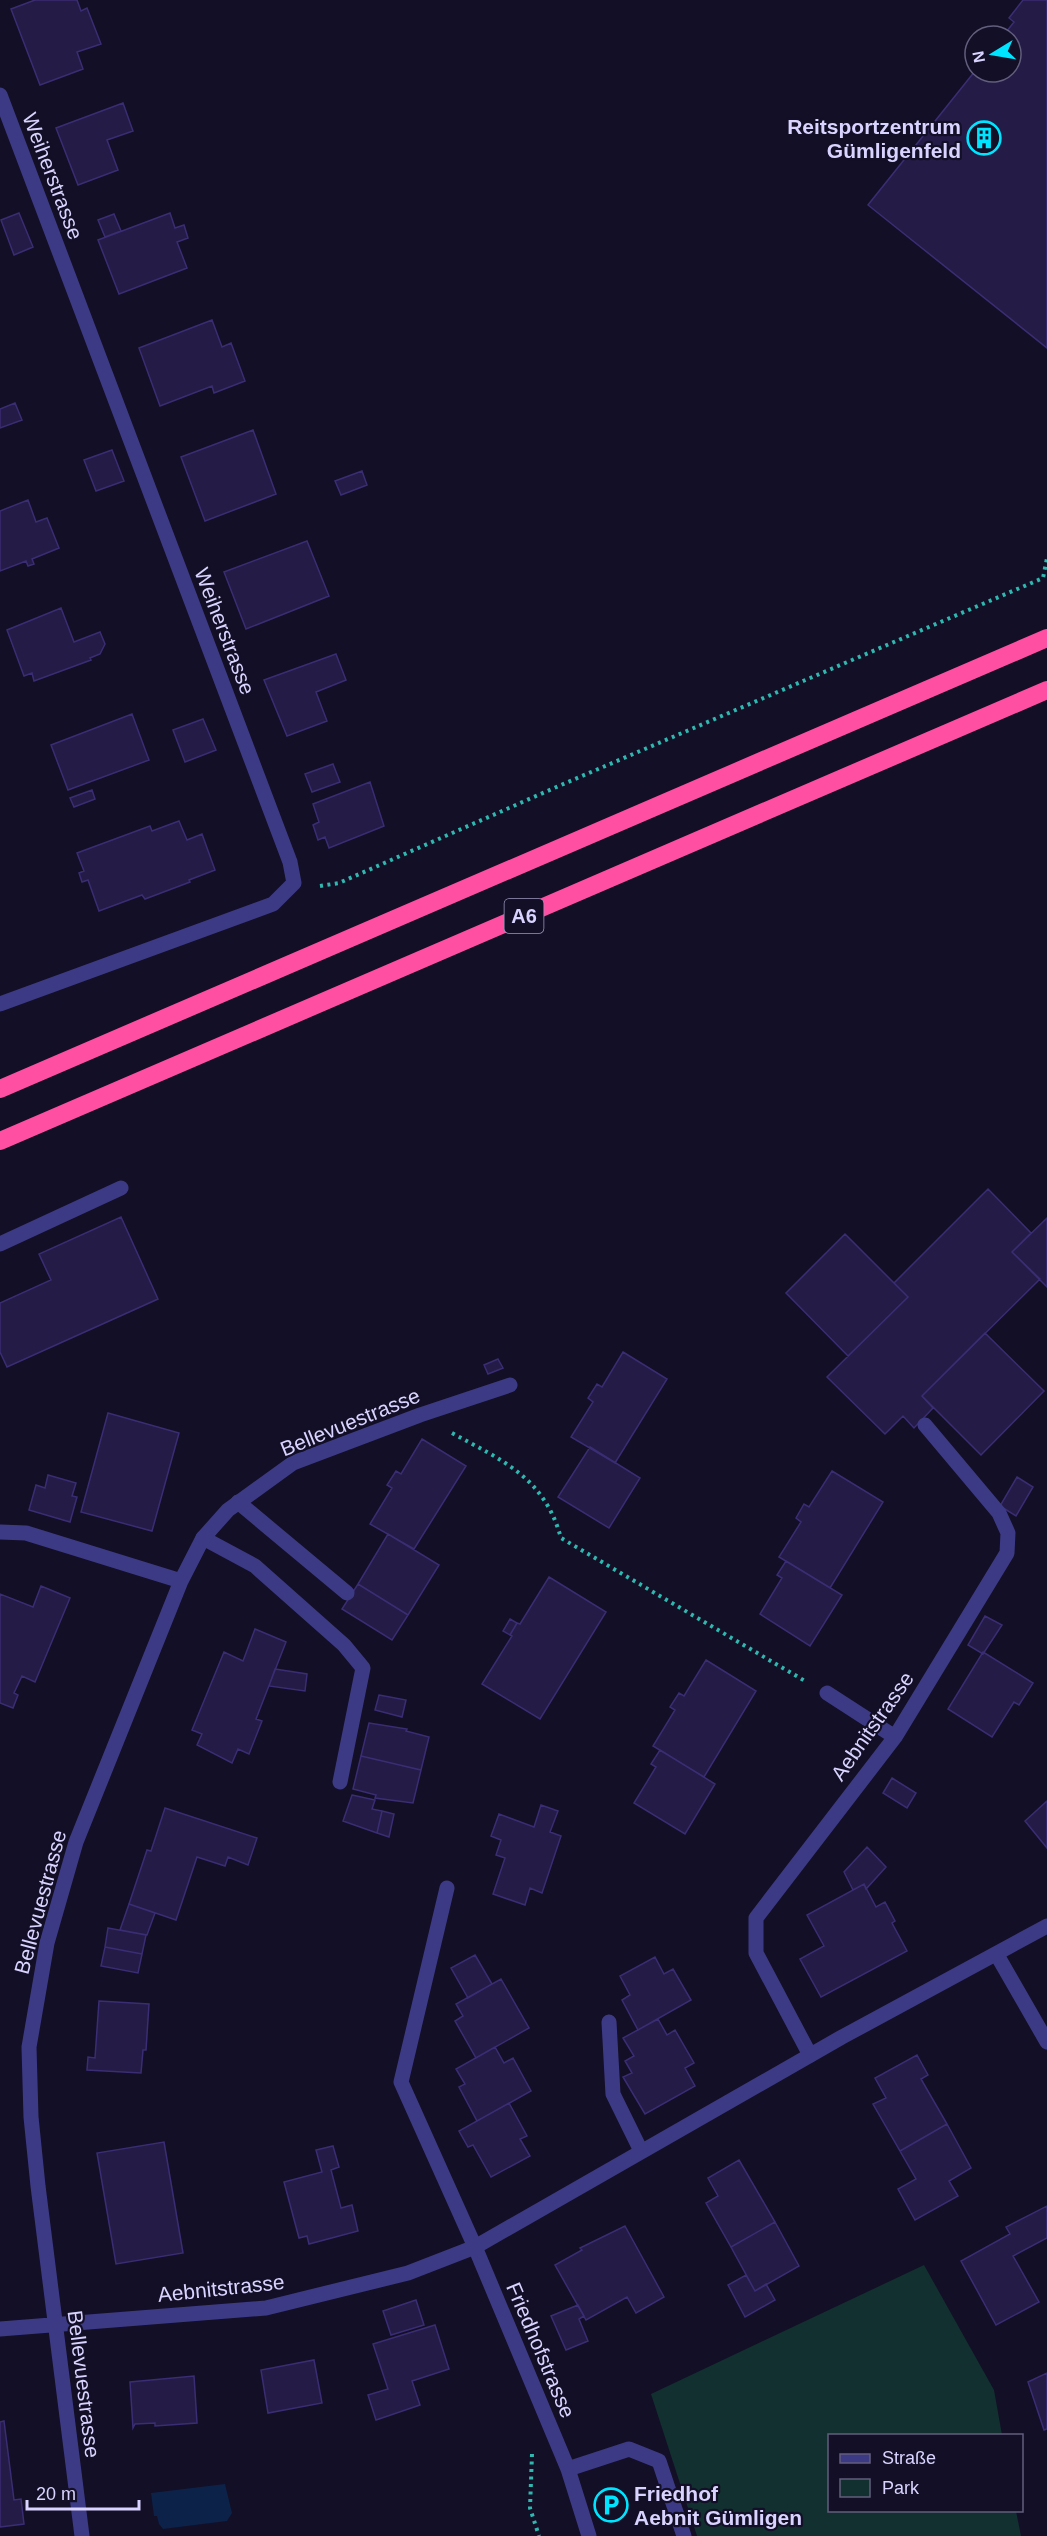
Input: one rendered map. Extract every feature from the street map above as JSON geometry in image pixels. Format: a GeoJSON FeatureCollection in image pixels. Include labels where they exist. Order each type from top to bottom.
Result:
{"type":"FeatureCollection","features":[{"type":"Feature","properties":{"kind":"highway","name":"A6"},"geometry":{"type":"LineString","coordinates":[[0,1089],[1047,638]]}},
{"type":"Feature","properties":{"kind":"highway","name":"A6"},"geometry":{"type":"LineString","coordinates":[[0,1141],[1047,690]]}},
{"type":"Feature","properties":{"kind":"street","name":"Weiherstrasse"},"geometry":{"type":"LineString","coordinates":[[0,96],[290,862],[294,884]]}},
{"type":"Feature","properties":{"kind":"street"},"geometry":{"type":"LineString","coordinates":[[0,1004],[273,904],[294,884]]}},
{"type":"Feature","properties":{"kind":"street"},"geometry":{"type":"LineString","coordinates":[[0,1244],[121,1188]]}},
{"type":"Feature","properties":{"kind":"street","name":"Bellevuestrasse"},"geometry":{"type":"LineString","coordinates":[[82,2536],[31,2116],[29,2047],[47,1943],[76,1842],[181,1581],[203,1538],[238,1502],[293,1462],[420,1415],[510,1385]]}},
{"type":"Feature","properties":{"kind":"street","name":"Aebnitstrasse"},"geometry":{"type":"LineString","coordinates":[[810,2055],[756,1953],[756,1918],[895,1737],[1007,1553],[1008,1533],[999,1514],[925,1425]]}},
{"type":"Feature","properties":{"kind":"street"},"geometry":{"type":"LineString","coordinates":[[238,1502],[347,1593]]}},
{"type":"Feature","properties":{"kind":"street"},"geometry":{"type":"LineString","coordinates":[[0,1532],[26,1533],[181,1581]]}},
{"type":"Feature","properties":{"kind":"street"},"geometry":{"type":"LineString","coordinates":[[203,1538],[255,1566],[344,1645],[363,1668],[340,1782]]}},
{"type":"Feature","properties":{"kind":"street"},"geometry":{"type":"LineString","coordinates":[[827,1693],[895,1737]]}},
{"type":"Feature","properties":{"kind":"street"},"geometry":{"type":"LineString","coordinates":[[447,1888],[401,2082],[475,2247]]}},
{"type":"Feature","properties":{"kind":"street","name":"Aebnitstrasse"},"geometry":{"type":"LineString","coordinates":[[0,2329],[266,2308],[408,2273],[475,2247],[810,2055],[1047,1926]]}},
{"type":"Feature","properties":{"kind":"street"},"geometry":{"type":"LineString","coordinates":[[997,1955],[1047,2042]]}},
{"type":"Feature","properties":{"kind":"street"},"geometry":{"type":"LineString","coordinates":[[609,2022],[613,2094],[641,2151]]}},
{"type":"Feature","properties":{"kind":"street","name":"Friedhofstrasse"},"geometry":{"type":"LineString","coordinates":[[475,2247],[568,2469],[589,2536]]}},
{"type":"Feature","properties":{"kind":"street"},"geometry":{"type":"LineString","coordinates":[[568,2469],[629,2449],[659,2461],[684,2536]]}},
{"type":"Feature","properties":{"kind":"path"},"geometry":{"type":"LineString","coordinates":[[294,884],[313,887],[339,883],[561,784],[1045,577],[1047,558]]}},
{"type":"Feature","properties":{"kind":"path"},"geometry":{"type":"LineString","coordinates":[[420,1415],[516,1468],[531,1483],[555,1517],[561,1538],[827,1693]]}},
{"type":"Feature","properties":{"kind":"path"},"geometry":{"type":"LineString","coordinates":[[532,2450],[530,2508],[539,2536]]}},
{"type":"Feature","properties":{"kind":"green space"},"geometry":{"type":"Polygon","coordinates":[[[924,2265],[994,2390],[1002,2434],[828,2434],[828,2512],[1016,2512],[1021,2536],[697,2536],[651,2394],[924,2265]]]}},
{"type":"Feature","properties":{"kind":"water"},"geometry":{"type":"Polygon","coordinates":[[[225,2484],[232,2513],[227,2521],[163,2529],[157,2516],[154,2516],[151,2493],[225,2484]]]}},
{"type":"Feature","properties":{"kind":"building"},"geometry":{"type":"Polygon","coordinates":[[[35,0],[77,0],[81,11],[87,8],[101,44],[77,52],[83,69],[40,85],[11,9],[35,0]]]}},
{"type":"Feature","properties":{"kind":"building","name":"Reitsportzentrum Gümligenfeld"},"geometry":{"type":"Polygon","coordinates":[[[1023,0],[1047,0],[1047,348],[868,205],[965,84],[1023,84],[1023,24],[1012,24],[1014,22],[1009,18],[1023,0]]]}},
{"type":"Feature","properties":{"kind":"building"},"geometry":{"type":"Polygon","coordinates":[[[123,103],[133,131],[107,140],[118,170],[78,185],[56,128],[123,103]]]}},
{"type":"Feature","properties":{"kind":"building"},"geometry":{"type":"Polygon","coordinates":[[[19,213],[33,247],[14,255],[1,220],[19,213]]]}},
{"type":"Feature","properties":{"kind":"building"},"geometry":{"type":"Polygon","coordinates":[[[170,213],[175,228],[184,225],[188,238],[177,242],[187,268],[119,294],[98,240],[170,213]]]}},
{"type":"Feature","properties":{"kind":"building"},"geometry":{"type":"Polygon","coordinates":[[[114,214],[121,231],[105,237],[98,220],[114,214]]]}},
{"type":"Feature","properties":{"kind":"building"},"geometry":{"type":"Polygon","coordinates":[[[212,320],[222,347],[231,343],[245,381],[214,393],[212,386],[160,406],[139,348],[212,320]]]}},
{"type":"Feature","properties":{"kind":"building"},"geometry":{"type":"Polygon","coordinates":[[[15,403],[22,420],[0,428],[0,409],[15,403]]]}},
{"type":"Feature","properties":{"kind":"building"},"geometry":{"type":"Polygon","coordinates":[[[253,430],[276,494],[205,521],[181,457],[253,430]]]}},
{"type":"Feature","properties":{"kind":"building"},"geometry":{"type":"Polygon","coordinates":[[[112,450],[124,481],[96,491],[84,460],[112,450]]]}},
{"type":"Feature","properties":{"kind":"building"},"geometry":{"type":"Polygon","coordinates":[[[362,471],[367,485],[341,495],[335,481],[362,471]]]}},
{"type":"Feature","properties":{"kind":"building"},"geometry":{"type":"Polygon","coordinates":[[[28,500],[36,522],[47,518],[59,548],[32,559],[34,564],[28,566],[26,561],[0,571],[0,511],[28,500]]]}},
{"type":"Feature","properties":{"kind":"building"},"geometry":{"type":"Polygon","coordinates":[[[307,541],[329,596],[246,629],[224,572],[307,541]]]}},
{"type":"Feature","properties":{"kind":"building"},"geometry":{"type":"Polygon","coordinates":[[[61,608],[74,642],[100,632],[105,644],[100,654],[90,658],[91,660],[34,681],[32,673],[24,676],[7,630],[61,608]]]}},
{"type":"Feature","properties":{"kind":"building"},"geometry":{"type":"Polygon","coordinates":[[[336,654],[346,680],[316,692],[327,721],[287,736],[264,680],[336,654]]]}},
{"type":"Feature","properties":{"kind":"building"},"geometry":{"type":"Polygon","coordinates":[[[132,714],[149,760],[68,790],[51,745],[132,714]]]}},
{"type":"Feature","properties":{"kind":"building"},"geometry":{"type":"Polygon","coordinates":[[[203,719],[216,750],[185,762],[173,730],[203,719]]]}},
{"type":"Feature","properties":{"kind":"building"},"geometry":{"type":"Polygon","coordinates":[[[333,764],[340,782],[312,792],[305,774],[333,764]]]}},
{"type":"Feature","properties":{"kind":"building"},"geometry":{"type":"Polygon","coordinates":[[[370,782],[384,826],[329,848],[325,837],[318,840],[313,825],[319,822],[313,804],[370,782]]]}},
{"type":"Feature","properties":{"kind":"building"},"geometry":{"type":"Polygon","coordinates":[[[92,790],[95,799],[74,807],[70,798],[92,790]]]}},
{"type":"Feature","properties":{"kind":"building"},"geometry":{"type":"Polygon","coordinates":[[[179,821],[187,840],[202,834],[215,870],[145,899],[142,895],[99,911],[88,880],[82,882],[79,873],[84,871],[77,853],[150,826],[152,831],[179,821]]]}},
{"type":"Feature","properties":{"kind":"building"},"geometry":{"type":"Polygon","coordinates":[[[988,1189],[1031,1233],[1012,1252],[1040,1279],[922,1396],[933,1408],[914,1428],[903,1416],[885,1434],[827,1377],[908,1297],[894,1283],[988,1189]]]}},
{"type":"Feature","properties":{"kind":"building"},"geometry":{"type":"Polygon","coordinates":[[[121,1217],[158,1299],[7,1367],[0,1352],[0,1303],[51,1280],[39,1254],[121,1217]]]}},
{"type":"Feature","properties":{"kind":"building"},"geometry":{"type":"Polygon","coordinates":[[[1047,1218],[1047,1287],[1012,1252],[1047,1218]]]}},
{"type":"Feature","properties":{"kind":"building"},"geometry":{"type":"Polygon","coordinates":[[[845,1234],[908,1297],[848,1356],[786,1293],[845,1234]]]}},
{"type":"Feature","properties":{"kind":"building"},"geometry":{"type":"Polygon","coordinates":[[[985,1333],[1044,1391],[981,1455],[922,1396],[985,1333]]]}},
{"type":"Feature","properties":{"kind":"building"},"geometry":{"type":"Polygon","coordinates":[[[623,1352],[667,1379],[615,1463],[571,1437],[593,1402],[588,1398],[597,1384],[602,1387],[623,1352]]]}},
{"type":"Feature","properties":{"kind":"building"},"geometry":{"type":"Polygon","coordinates":[[[498,1359],[503,1368],[488,1374],[484,1365],[498,1359]]]}},
{"type":"Feature","properties":{"kind":"building"},"geometry":{"type":"Polygon","coordinates":[[[108,1413],[179,1433],[152,1531],[81,1512],[108,1413]]]}},
{"type":"Feature","properties":{"kind":"building"},"geometry":{"type":"Polygon","coordinates":[[[422,1439],[466,1466],[414,1549],[370,1524],[392,1488],[387,1485],[396,1471],[401,1474],[422,1439]]]}},
{"type":"Feature","properties":{"kind":"building"},"geometry":{"type":"Polygon","coordinates":[[[590,1447],[640,1478],[609,1528],[558,1497],[590,1447]]]}},
{"type":"Feature","properties":{"kind":"building"},"geometry":{"type":"Polygon","coordinates":[[[832,1471],[883,1502],[830,1588],[779,1557],[801,1522],[796,1518],[804,1504],[809,1507],[832,1471]]]}},
{"type":"Feature","properties":{"kind":"building"},"geometry":{"type":"Polygon","coordinates":[[[48,1475],[76,1483],[72,1496],[77,1497],[70,1522],[29,1510],[36,1485],[45,1488],[48,1475]]]}},
{"type":"Feature","properties":{"kind":"building"},"geometry":{"type":"Polygon","coordinates":[[[1017,1477],[1033,1487],[1016,1516],[1000,1506],[1017,1477]]]}},
{"type":"Feature","properties":{"kind":"building"},"geometry":{"type":"Polygon","coordinates":[[[388,1534],[439,1565],[408,1615],[358,1584],[388,1534]]]}},
{"type":"Feature","properties":{"kind":"building"},"geometry":{"type":"Polygon","coordinates":[[[786,1561],[842,1595],[810,1646],[760,1614],[782,1578],[777,1575],[786,1561]]]}},
{"type":"Feature","properties":{"kind":"building"},"geometry":{"type":"Polygon","coordinates":[[[549,1577],[606,1612],[540,1719],[482,1684],[512,1636],[510,1635],[517,1623],[520,1624],[549,1577]]]}},
{"type":"Feature","properties":{"kind":"building"},"geometry":{"type":"Polygon","coordinates":[[[358,1584],[408,1615],[392,1640],[342,1609],[358,1584]]]}},
{"type":"Feature","properties":{"kind":"building"},"geometry":{"type":"Polygon","coordinates":[[[41,1586],[70,1598],[35,1682],[22,1676],[14,1693],[18,1695],[13,1708],[0,1703],[0,1594],[33,1607],[41,1586]]]}},
{"type":"Feature","properties":{"kind":"building"},"geometry":{"type":"Polygon","coordinates":[[[985,1616],[1002,1625],[983,1654],[968,1645],[985,1616]]]}},
{"type":"Feature","properties":{"kind":"building"},"geometry":{"type":"Polygon","coordinates":[[[510,1619],[517,1623],[510,1635],[503,1631],[510,1619]]]}},
{"type":"Feature","properties":{"kind":"building"},"geometry":{"type":"Polygon","coordinates":[[[255,1629],[286,1642],[256,1719],[262,1721],[249,1754],[238,1749],[232,1763],[197,1745],[202,1734],[192,1730],[224,1652],[243,1661],[255,1629]]]}},
{"type":"Feature","properties":{"kind":"building"},"geometry":{"type":"Polygon","coordinates":[[[983,1652],[1033,1683],[1019,1705],[1014,1702],[992,1737],[948,1709],[983,1652]]]}},
{"type":"Feature","properties":{"kind":"building"},"geometry":{"type":"Polygon","coordinates":[[[706,1660],[756,1691],[704,1777],[653,1746],[675,1710],[670,1707],[679,1693],[684,1696],[706,1660]]]}},
{"type":"Feature","properties":{"kind":"building"},"geometry":{"type":"Polygon","coordinates":[[[275,1669],[307,1674],[305,1691],[269,1686],[275,1669]]]}},
{"type":"Feature","properties":{"kind":"building"},"geometry":{"type":"Polygon","coordinates":[[[379,1695],[406,1700],[402,1717],[375,1710],[379,1695]]]}},
{"type":"Feature","properties":{"kind":"building"},"geometry":{"type":"Polygon","coordinates":[[[369,1723],[407,1729],[406,1731],[429,1737],[421,1770],[361,1756],[369,1723]]]}},
{"type":"Feature","properties":{"kind":"building"},"geometry":{"type":"Polygon","coordinates":[[[660,1750],[715,1784],[685,1834],[634,1803],[656,1767],[651,1764],[660,1750]]]}},
{"type":"Feature","properties":{"kind":"building"},"geometry":{"type":"Polygon","coordinates":[[[361,1756],[421,1770],[413,1803],[375,1798],[376,1795],[353,1789],[361,1756]]]}},
{"type":"Feature","properties":{"kind":"building"},"geometry":{"type":"Polygon","coordinates":[[[892,1778],[916,1793],[907,1808],[883,1793],[892,1778]]]}},
{"type":"Feature","properties":{"kind":"building"},"geometry":{"type":"Polygon","coordinates":[[[352,1795],[375,1800],[372,1809],[382,1811],[377,1833],[343,1821],[352,1795]]]}},
{"type":"Feature","properties":{"kind":"building"},"geometry":{"type":"Polygon","coordinates":[[[1047,1801],[1047,1848],[1025,1821],[1047,1801]]]}},
{"type":"Feature","properties":{"kind":"building"},"geometry":{"type":"Polygon","coordinates":[[[541,1805],[558,1811],[550,1832],[561,1836],[542,1893],[530,1888],[525,1905],[493,1894],[505,1858],[496,1855],[501,1840],[491,1836],[499,1814],[534,1827],[541,1805]]]}},
{"type":"Feature","properties":{"kind":"building"},"geometry":{"type":"Polygon","coordinates":[[[165,1808],[257,1838],[248,1865],[228,1857],[225,1866],[197,1857],[176,1920],[129,1904],[147,1850],[151,1851],[165,1808]]]}},
{"type":"Feature","properties":{"kind":"building"},"geometry":{"type":"Polygon","coordinates":[[[382,1811],[394,1814],[389,1837],[377,1833],[382,1811]]]}},
{"type":"Feature","properties":{"kind":"building"},"geometry":{"type":"Polygon","coordinates":[[[867,1847],[886,1867],[866,1889],[864,1884],[853,1890],[844,1872],[867,1847]]]}},
{"type":"Feature","properties":{"kind":"building"},"geometry":{"type":"Polygon","coordinates":[[[864,1884],[876,1907],[885,1902],[895,1921],[892,1923],[907,1951],[821,1997],[800,1959],[824,1946],[807,1915],[864,1884]]]}},
{"type":"Feature","properties":{"kind":"building"},"geometry":{"type":"Polygon","coordinates":[[[129,1904],[155,1913],[147,1935],[120,1930],[129,1904]]]}},
{"type":"Feature","properties":{"kind":"building"},"geometry":{"type":"Polygon","coordinates":[[[108,1928],[146,1935],[142,1954],[105,1947],[108,1928]]]}},
{"type":"Feature","properties":{"kind":"building"},"geometry":{"type":"Polygon","coordinates":[[[105,1947],[142,1954],[138,1973],[101,1966],[105,1947]]]}},
{"type":"Feature","properties":{"kind":"building"},"geometry":{"type":"Polygon","coordinates":[[[475,1955],[492,1984],[468,1998],[451,1968],[475,1955]]]}},
{"type":"Feature","properties":{"kind":"building"},"geometry":{"type":"Polygon","coordinates":[[[655,1957],[664,1974],[673,1969],[691,2000],[638,2030],[622,2000],[630,1995],[620,1976],[655,1957]]]}},
{"type":"Feature","properties":{"kind":"building"},"geometry":{"type":"Polygon","coordinates":[[[501,1979],[529,2028],[476,2058],[455,2021],[463,2016],[456,2004],[501,1979]]]}},
{"type":"Feature","properties":{"kind":"building"},"geometry":{"type":"Polygon","coordinates":[[[99,2001],[149,2004],[146,2050],[143,2050],[141,2073],[87,2070],[88,2057],[95,2058],[99,2001]]]}},
{"type":"Feature","properties":{"kind":"building"},"geometry":{"type":"Polygon","coordinates":[[[658,2019],[667,2035],[675,2030],[694,2063],[685,2068],[695,2086],[645,2114],[623,2077],[632,2073],[625,2061],[634,2056],[623,2038],[658,2019]]]}},
{"type":"Feature","properties":{"kind":"building"},"geometry":{"type":"Polygon","coordinates":[[[495,2047],[504,2063],[513,2058],[531,2091],[477,2121],[459,2087],[465,2084],[456,2069],[495,2047]]]}},
{"type":"Feature","properties":{"kind":"building"},"geometry":{"type":"Polygon","coordinates":[[[917,2055],[928,2075],[921,2079],[947,2124],[900,2151],[873,2104],[886,2098],[875,2078],[917,2055]]]}},
{"type":"Feature","properties":{"kind":"building"},"geometry":{"type":"Polygon","coordinates":[[[509,2103],[527,2136],[520,2139],[530,2156],[491,2177],[473,2145],[468,2147],[459,2131],[509,2103]]]}},
{"type":"Feature","properties":{"kind":"building"},"geometry":{"type":"Polygon","coordinates":[[[947,2124],[971,2168],[949,2181],[958,2196],[915,2220],[898,2189],[916,2179],[900,2151],[947,2124]]]}},
{"type":"Feature","properties":{"kind":"building"},"geometry":{"type":"Polygon","coordinates":[[[164,2142],[183,2253],[116,2264],[97,2153],[164,2142]]]}},
{"type":"Feature","properties":{"kind":"building"},"geometry":{"type":"Polygon","coordinates":[[[333,2146],[339,2167],[331,2170],[341,2208],[352,2205],[358,2231],[309,2244],[307,2236],[299,2238],[284,2182],[322,2172],[316,2150],[333,2146]]]}},
{"type":"Feature","properties":{"kind":"building"},"geometry":{"type":"Polygon","coordinates":[[[739,2160],[775,2222],[731,2247],[706,2203],[718,2196],[708,2178],[739,2160]]]}},
{"type":"Feature","properties":{"kind":"building"},"geometry":{"type":"Polygon","coordinates":[[[1047,2206],[1047,2238],[1013,2256],[1039,2302],[996,2325],[961,2261],[1010,2234],[1006,2227],[1047,2206]]]}},
{"type":"Feature","properties":{"kind":"building"},"geometry":{"type":"Polygon","coordinates":[[[775,2222],[799,2266],[755,2291],[731,2247],[775,2222]]]}},
{"type":"Feature","properties":{"kind":"building"},"geometry":{"type":"Polygon","coordinates":[[[625,2226],[664,2297],[636,2313],[627,2297],[586,2320],[555,2265],[582,2250],[580,2248],[625,2226]]]}},
{"type":"Feature","properties":{"kind":"building"},"geometry":{"type":"Polygon","coordinates":[[[746,2275],[755,2291],[766,2284],[775,2300],[745,2317],[728,2285],[746,2275]]]}},
{"type":"Feature","properties":{"kind":"building"},"geometry":{"type":"Polygon","coordinates":[[[416,2300],[424,2325],[391,2335],[383,2311],[416,2300]]]}},
{"type":"Feature","properties":{"kind":"building"},"geometry":{"type":"Polygon","coordinates":[[[578,2305],[584,2316],[579,2319],[588,2341],[566,2350],[551,2316],[578,2305]]]}},
{"type":"Feature","properties":{"kind":"building"},"geometry":{"type":"Polygon","coordinates":[[[435,2325],[449,2369],[412,2381],[420,2405],[376,2420],[368,2395],[388,2389],[373,2344],[435,2325]]]}},
{"type":"Feature","properties":{"kind":"building"},"geometry":{"type":"Polygon","coordinates":[[[314,2360],[322,2403],[268,2413],[261,2370],[314,2360]]]}},
{"type":"Feature","properties":{"kind":"building"},"geometry":{"type":"Polygon","coordinates":[[[1047,2373],[1047,2429],[1044,2430],[1028,2382],[1047,2373]]]}},
{"type":"Feature","properties":{"kind":"building"},"geometry":{"type":"Polygon","coordinates":[[[194,2376],[197,2423],[155,2426],[155,2423],[135,2424],[133,2428],[130,2382],[194,2376]]]}},
{"type":"Feature","properties":{"kind":"building"},"geometry":{"type":"Polygon","coordinates":[[[4,2421],[14,2500],[21,2499],[24,2524],[0,2527],[0,2422],[4,2421]]]}},
{"type":"Feature","properties":{"kind":"place","name":"Reitsportzentrum Gümligenfeld"},"geometry":{"type":"Point","coordinates":[984,138]}},
{"type":"Feature","properties":{"kind":"place","name":"Friedhof Aebnit Gümligen"},"geometry":{"type":"Point","coordinates":[611,2505]}}]}
